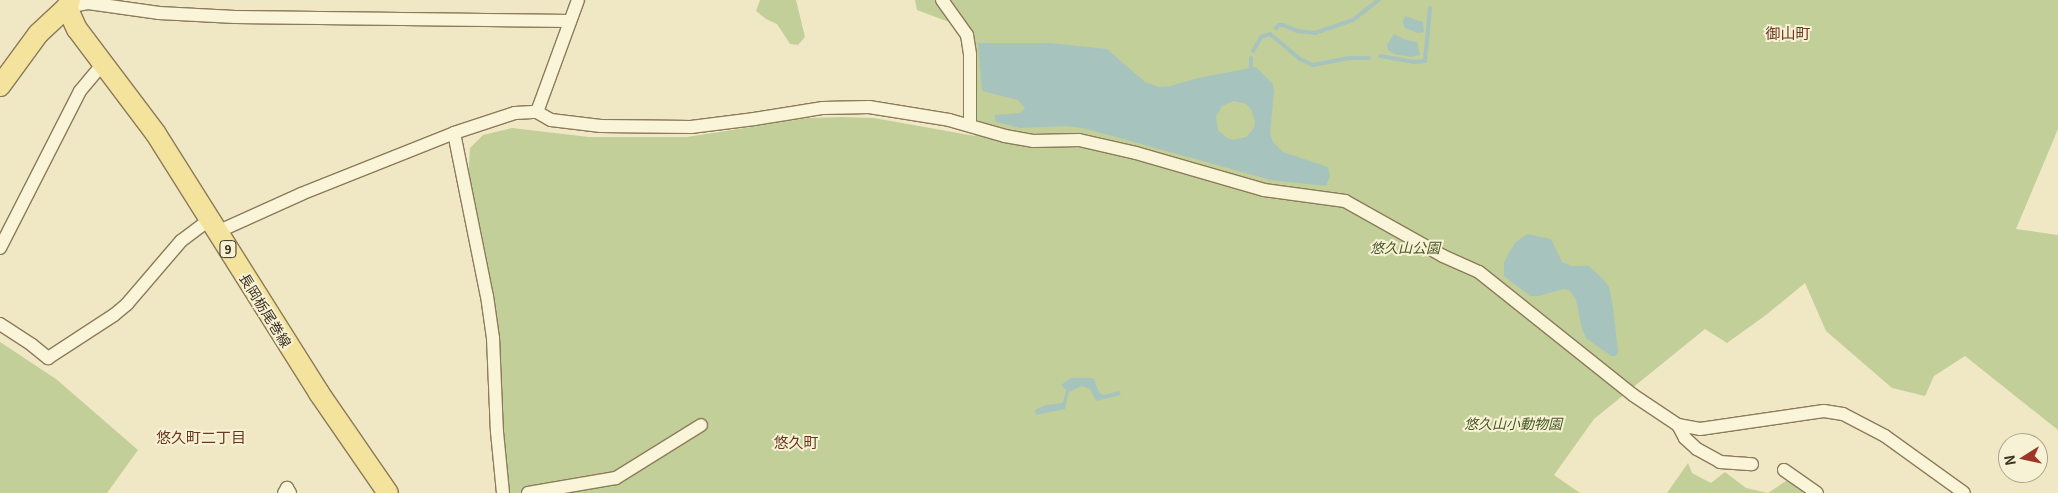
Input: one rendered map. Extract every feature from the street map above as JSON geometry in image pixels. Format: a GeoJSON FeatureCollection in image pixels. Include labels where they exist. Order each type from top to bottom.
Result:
{"type":"FeatureCollection","features":[{"type":"Feature","properties":{"kind":"main road","name":"長岡栃尾巻線"},"geometry":{"type":"LineString","coordinates":[[67,2],[77,29],[156,134],[319,393],[388,493]]}},
{"type":"Feature","properties":{"kind":"main road"},"geometry":{"type":"LineString","coordinates":[[0,86],[38,34],[67,2]]}},
{"type":"Feature","properties":{"kind":"street"},"geometry":{"type":"LineString","coordinates":[[536,112],[543,99],[578,0]]}},
{"type":"Feature","properties":{"kind":"street"},"geometry":{"type":"LineString","coordinates":[[942,0],[966,35],[970,55],[970,124]]}},
{"type":"Feature","properties":{"kind":"street"},"geometry":{"type":"LineString","coordinates":[[67,2],[88,2],[159,14],[236,17],[570,21]]}},
{"type":"Feature","properties":{"kind":"street"},"geometry":{"type":"LineString","coordinates":[[0,248],[80,91],[103,64]]}},
{"type":"Feature","properties":{"kind":"street"},"geometry":{"type":"LineString","coordinates":[[0,324],[32,344],[48,358],[114,315],[126,304],[181,241],[213,226],[301,194],[454,133],[515,113],[536,112],[550,120],[628,128],[691,126],[846,106],[876,108],[970,124],[1006,136],[1033,141],[1079,140],[1136,153],[1264,190],[1345,201],[1443,256],[1479,272],[1633,395],[1678,425],[1700,429],[1824,412],[1843,414],[1885,436],[1964,493]]}},
{"type":"Feature","properties":{"kind":"street"},"geometry":{"type":"LineString","coordinates":[[454,133],[493,338],[497,432],[503,493]]}},
{"type":"Feature","properties":{"kind":"street"},"geometry":{"type":"LineString","coordinates":[[528,493],[616,478],[701,425]]}},
{"type":"Feature","properties":{"kind":"street"},"geometry":{"type":"LineString","coordinates":[[1678,425],[1685,438],[1697,450],[1720,462],[1752,464]]}},
{"type":"Feature","properties":{"kind":"street"},"geometry":{"type":"LineString","coordinates":[[1784,470],[1817,493]]}},
{"type":"Feature","properties":{"kind":"street"},"geometry":{"type":"LineString","coordinates":[[284,493],[287,488],[290,493]]}},
{"type":"Feature","properties":{"kind":"green space"},"geometry":{"type":"Polygon","coordinates":[[[760,0],[796,0],[805,37],[798,45],[790,44],[777,24],[766,19],[756,11],[760,0]]]}},
{"type":"Feature","properties":{"kind":"green space","name":"悠久山公園"},"geometry":{"type":"Polygon","coordinates":[[[915,0],[2058,0],[2058,129],[2016,229],[2058,235],[2058,430],[1965,356],[1934,376],[1925,396],[1892,388],[1826,331],[1805,283],[1766,315],[1727,343],[1705,329],[1594,419],[1554,475],[1580,493],[510,493],[468,180],[470,148],[483,135],[512,128],[589,137],[687,137],[808,118],[841,117],[874,118],[975,136],[973,50],[965,28],[917,10],[915,0]]]}},
{"type":"Feature","properties":{"kind":"green space"},"geometry":{"type":"Polygon","coordinates":[[[0,342],[56,379],[138,450],[107,493],[0,493],[0,342]]]}},
{"type":"Feature","properties":{"kind":"green space"},"geometry":{"type":"Polygon","coordinates":[[[1688,463],[1692,473],[1711,483],[1725,472],[1746,488],[1768,493],[1667,493],[1688,463]]]}},
{"type":"Feature","properties":{"kind":"green space"},"geometry":{"type":"Polygon","coordinates":[[[1789,479],[1808,493],[1768,493],[1789,479]]]}},
{"type":"Feature","properties":{"kind":"water"},"geometry":{"type":"Polygon","coordinates":[[[1405,16],[1423,22],[1424,32],[1418,33],[1405,28],[1403,21],[1405,16]]]}},
{"type":"Feature","properties":{"kind":"water"},"geometry":{"type":"Polygon","coordinates":[[[1394,34],[1406,40],[1417,42],[1420,55],[1411,57],[1394,54],[1388,50],[1387,45],[1394,34]]]}},
{"type":"Feature","properties":{"kind":"water"},"geometry":{"type":"Polygon","coordinates":[[[978,43],[1049,43],[1107,49],[1145,82],[1159,87],[1256,67],[1272,83],[1274,91],[1270,134],[1273,142],[1283,152],[1328,167],[1330,176],[1326,186],[1271,180],[1087,129],[1067,126],[1020,128],[996,122],[994,115],[1020,113],[1025,108],[1018,100],[982,91],[978,43]],[[1234,101],[1222,106],[1216,117],[1218,130],[1227,138],[1233,140],[1246,137],[1254,128],[1255,121],[1251,109],[1246,104],[1234,101]]]}},
{"type":"Feature","properties":{"kind":"water"},"geometry":{"type":"Polygon","coordinates":[[[1527,234],[1551,239],[1562,262],[1571,266],[1589,266],[1604,280],[1609,287],[1613,307],[1618,351],[1616,356],[1611,356],[1586,338],[1582,329],[1576,300],[1569,290],[1563,289],[1539,296],[1530,296],[1504,276],[1504,262],[1515,243],[1527,234]]]}},
{"type":"Feature","properties":{"kind":"water"},"geometry":{"type":"Polygon","coordinates":[[[1071,378],[1092,378],[1099,393],[1104,395],[1119,391],[1121,395],[1096,401],[1090,389],[1082,386],[1069,392],[1065,409],[1036,415],[1035,410],[1046,405],[1063,403],[1066,390],[1061,385],[1071,378]]]}},
{"type":"Feature","properties":{"kind":"waterway"},"geometry":{"type":"LineString","coordinates":[[1276,28],[1279,25],[1283,25],[1297,31],[1315,33],[1353,20],[1379,0]]}},
{"type":"Feature","properties":{"kind":"waterway"},"geometry":{"type":"LineString","coordinates":[[1380,56],[1413,62],[1425,61],[1430,8]]}},
{"type":"Feature","properties":{"kind":"waterway"},"geometry":{"type":"LineString","coordinates":[[1253,51],[1261,37],[1270,34],[1300,59],[1313,65],[1350,58],[1369,58]]}},
{"type":"Feature","properties":{"kind":"waterway"},"geometry":{"type":"LineString","coordinates":[[1251,58],[1251,68]]}},
{"type":"Feature","properties":{"kind":"district","name":"御山町"},"geometry":{"type":"Point","coordinates":[1788,33]}},
{"type":"Feature","properties":{"kind":"district","name":"悠久町二丁目"},"geometry":{"type":"Point","coordinates":[201,437]}},
{"type":"Feature","properties":{"kind":"district","name":"悠久町"},"geometry":{"type":"Point","coordinates":[796,442]}},
{"type":"Feature","properties":{"kind":"park label","name":"悠久山小動物園"},"geometry":{"type":"Point","coordinates":[1513,423]}}]}
